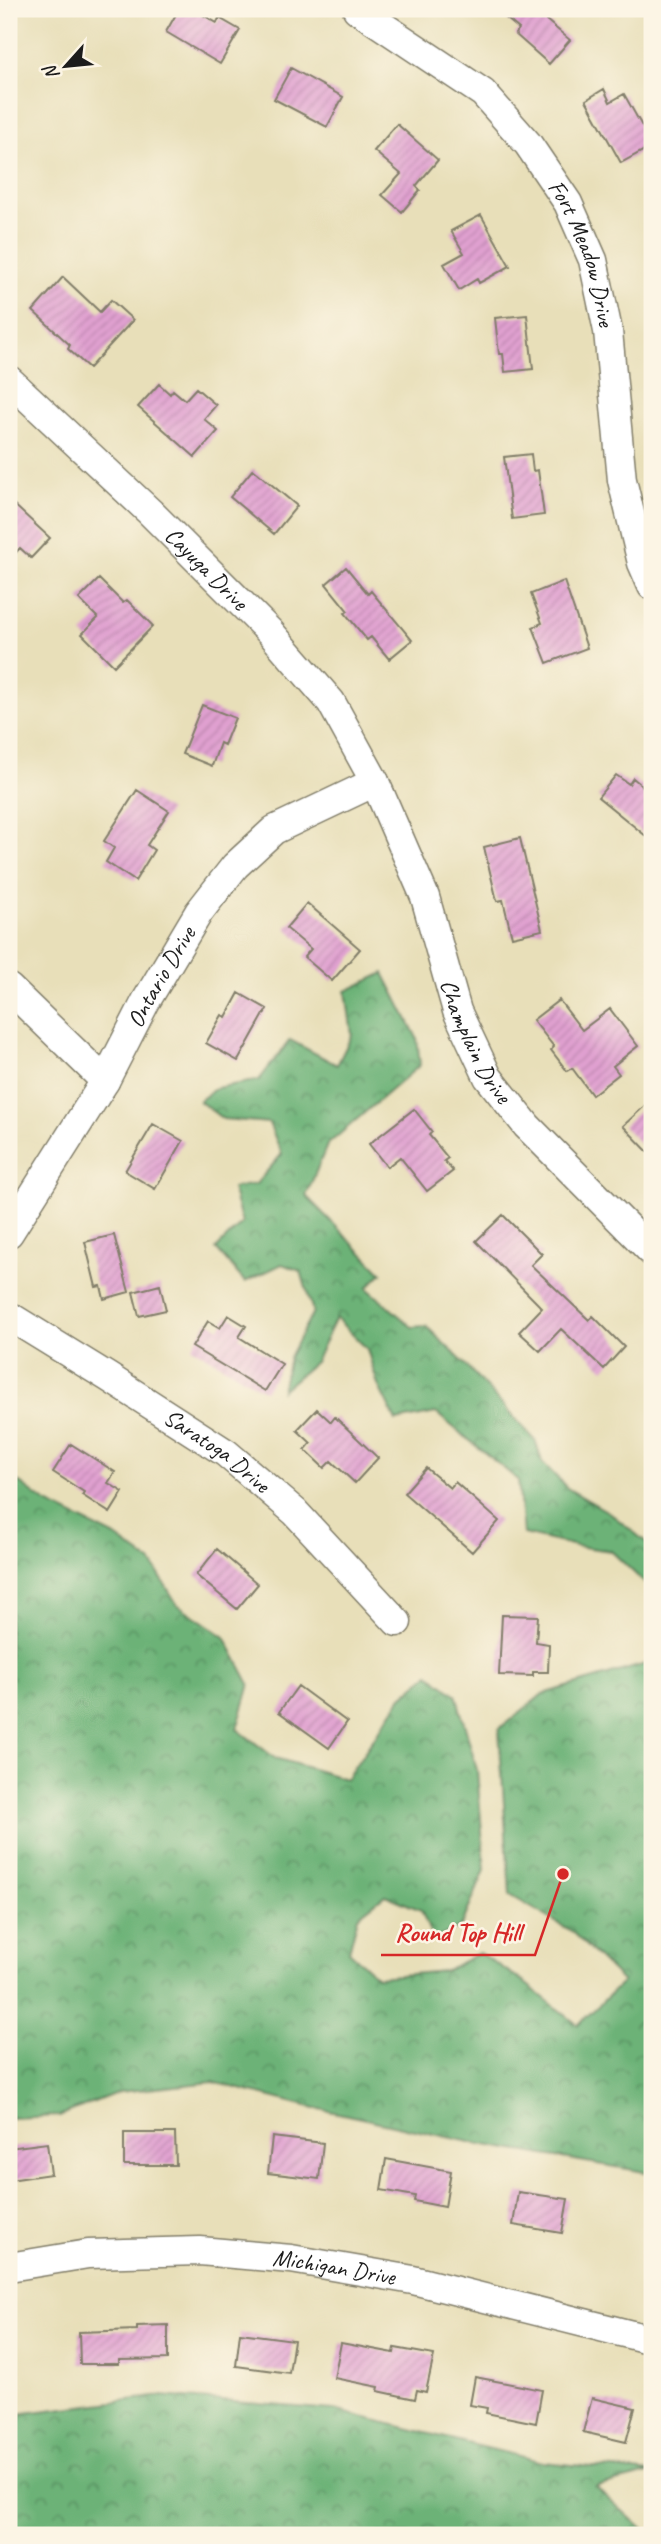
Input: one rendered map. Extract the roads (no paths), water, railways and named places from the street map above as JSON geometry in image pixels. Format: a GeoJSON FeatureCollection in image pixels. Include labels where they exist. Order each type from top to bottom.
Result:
{"type":"FeatureCollection","features":[{"type":"Feature","properties":{"kind":"street","name":"Fort Meadow Drive"},"geometry":{"type":"LineString","coordinates":[[357,9],[482,93],[528,144],[568,203],[593,260],[608,331],[622,480],[642,563],[652,586]]}},
{"type":"Feature","properties":{"kind":"street","name":"Cayuga Drive"},"geometry":{"type":"LineString","coordinates":[[9,380],[150,512],[270,632],[331,702],[375,782]]}},
{"type":"Feature","properties":{"kind":"street","name":"Ontario Drive"},"geometry":{"type":"LineString","coordinates":[[9,1233],[105,1081],[146,1002],[199,912],[235,866],[274,831],[375,782]]}},
{"type":"Feature","properties":{"kind":"street","name":"Champlain Drive"},"geometry":{"type":"LineString","coordinates":[[375,782],[425,897],[457,1011],[488,1077],[527,1126],[652,1252]]}},
{"type":"Feature","properties":{"kind":"street"},"geometry":{"type":"LineString","coordinates":[[9,988],[105,1081]]}},
{"type":"Feature","properties":{"kind":"street","name":"Saratoga Drive"},"geometry":{"type":"LineString","coordinates":[[9,1316],[226,1453],[295,1512],[397,1622]]}},
{"type":"Feature","properties":{"kind":"street","name":"Michigan Drive"},"geometry":{"type":"LineString","coordinates":[[9,2267],[88,2254],[200,2251],[291,2259],[413,2280],[593,2323],[652,2340]]}},
{"type":"Feature","properties":{"kind":"place","name":"Round Top Hill"},"geometry":{"type":"Point","coordinates":[563,1874]}}]}
